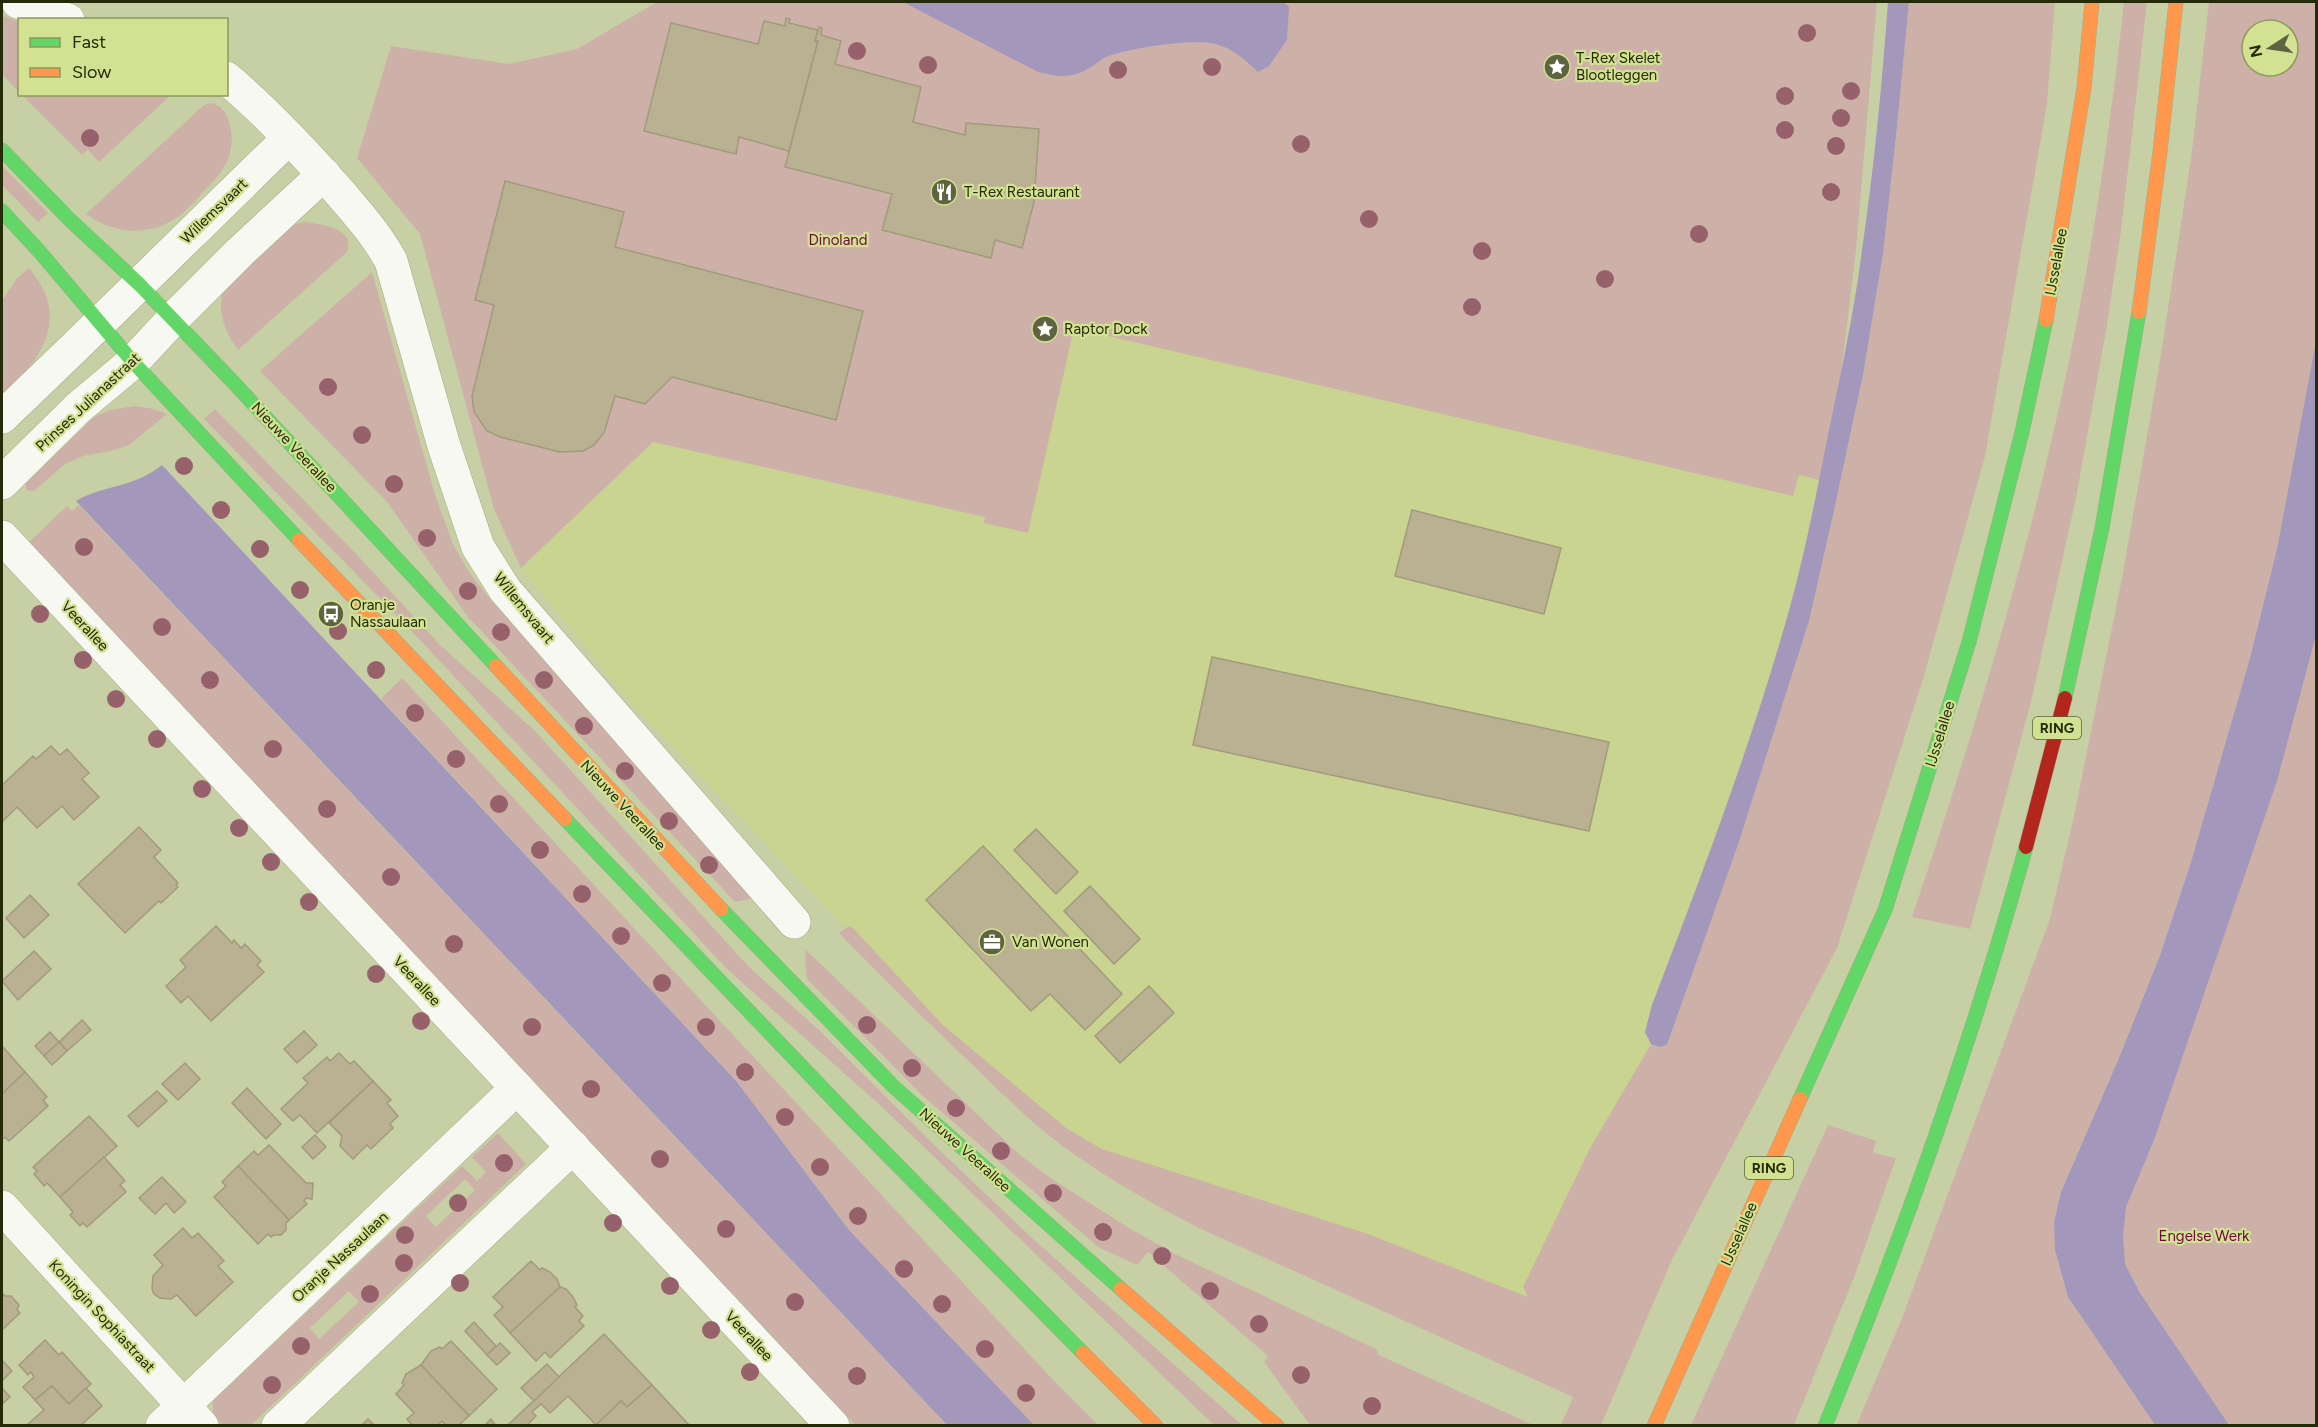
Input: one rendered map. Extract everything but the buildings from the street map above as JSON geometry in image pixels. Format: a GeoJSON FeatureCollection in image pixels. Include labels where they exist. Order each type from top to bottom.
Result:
{"type":"FeatureCollection","features":[{"type":"Feature","properties":{"kind":"main road","name":"IJsselallee"},"geometry":{"type":"LineString","coordinates":[[1653,1425],[1885,910],[1969,642],[2022,432],[2043,336],[2073,163],[2084,88],[2092,2]]}},
{"type":"Feature","properties":{"kind":"main road","name":"RING"},"geometry":{"type":"LineString","coordinates":[[1825,1425],[1881,1292],[1971,1033],[2022,863],[2061,712],[2087,599],[2117,448],[2148,243],[2176,2]]}},
{"type":"Feature","properties":{"kind":"main road","name":"Nieuwe Veerallee"},"geometry":{"type":"LineString","coordinates":[[2,150],[70,220],[140,285],[272,423],[752,943],[876,1069],[1036,1215],[1277,1425]]}},
{"type":"Feature","properties":{"kind":"main road"},"geometry":{"type":"LineString","coordinates":[[2,211],[133,362],[368,612],[843,1111],[1155,1425]]}},
{"type":"Feature","properties":{"kind":"street"},"geometry":{"type":"LineString","coordinates":[[18,2],[62,18]]}},
{"type":"Feature","properties":{"kind":"street","name":"Willemsvaart"},"geometry":{"type":"LineString","coordinates":[[228,80],[262,108],[324,174],[378,238],[391,261],[444,446],[478,547],[505,590],[794,922]]}},
{"type":"Feature","properties":{"kind":"street","name":"Willemsvaart"},"geometry":{"type":"LineString","coordinates":[[140,285],[181,242],[289,138]]}},
{"type":"Feature","properties":{"kind":"street"},"geometry":{"type":"LineString","coordinates":[[173,319],[240,252],[324,174]]}},
{"type":"Feature","properties":{"kind":"street"},"geometry":{"type":"LineString","coordinates":[[2,417],[140,285]]}},
{"type":"Feature","properties":{"kind":"street","name":"Prinses Julianastraat"},"geometry":{"type":"LineString","coordinates":[[2,483],[78,408],[133,362],[173,319]]}},
{"type":"Feature","properties":{"kind":"street","name":"Veerallee"},"geometry":{"type":"LineString","coordinates":[[2,537],[833,1425]]}},
{"type":"Feature","properties":{"kind":"street","name":"Oranje Nassaulaan"},"geometry":{"type":"LineString","coordinates":[[182,1419],[518,1089]]}},
{"type":"Feature","properties":{"kind":"street"},"geometry":{"type":"LineString","coordinates":[[278,1425],[573,1148]]}},
{"type":"Feature","properties":{"kind":"street","name":"Koningin Sophiastraat"},"geometry":{"type":"LineString","coordinates":[[2,1207],[182,1419]]}},
{"type":"Feature","properties":{"kind":"shaded area"},"geometry":{"type":"Polygon","coordinates":[[[903,2],[1283,2],[1289,7],[1287,40],[1269,66],[1258,72],[1239,55],[1228,49],[1206,42],[1193,42],[1129,50],[1104,58],[1078,74],[1065,76],[1038,72],[903,2]]]}},
{"type":"Feature","properties":{"kind":"shaded area"},"geometry":{"type":"Polygon","coordinates":[[[1888,2],[1909,2],[1897,127],[1883,254],[1863,375],[1832,520],[1809,621],[1739,842],[1667,1045],[1659,1047],[1651,1044],[1645,1032],[1652,1005],[1743,758],[1801,566],[1859,274],[1874,157],[1888,2]]]}},
{"type":"Feature","properties":{"kind":"shaded area"},"geometry":{"type":"Polygon","coordinates":[[[1071,299],[1473,393],[1828,482],[1792,638],[1656,1036],[1539,1301],[1097,1153],[1028,1099],[931,1017],[631,703],[521,568],[653,442],[996,520],[1071,299]]]}},
{"type":"Feature","properties":{"kind":"shaded area"},"geometry":{"type":"Polygon","coordinates":[[[2316,341],[2316,635],[2277,781],[2154,1140],[2126,1207],[2123,1236],[2125,1264],[2140,1293],[2229,1425],[2155,1425],[2068,1297],[2055,1250],[2054,1222],[2061,1192],[2159,958],[2191,862],[2250,658],[2277,549],[2316,341]]]}},
{"type":"Feature","properties":{"kind":"shaded area"},"geometry":{"type":"Polygon","coordinates":[[[162,465],[737,1082],[849,1230],[1034,1425],[947,1425],[76,501],[140,478],[162,465]]]}},
{"type":"Feature","properties":{"kind":"green space","name":"Dinoland"},"geometry":{"type":"Polygon","coordinates":[[[657,2],[1877,2],[1856,250],[1828,482],[1799,475],[1793,496],[1074,328],[1028,533],[984,523],[985,517],[653,442],[521,568],[494,509],[420,234],[357,158],[391,46],[509,64],[577,49],[657,2]]]}},
{"type":"Feature","properties":{"kind":"green space"},"geometry":{"type":"Polygon","coordinates":[[[1909,2],[2055,2],[2047,104],[1985,456],[1924,676],[1837,948],[1672,1260],[1601,1425],[1561,1425],[1573,1397],[1201,1229],[1101,1173],[1020,1111],[839,933],[849,926],[854,929],[943,1025],[1066,1128],[1102,1149],[1368,1234],[1528,1297],[1523,1287],[1589,1150],[1651,1044],[1659,1047],[1667,1045],[1739,842],[1809,621],[1863,375],[1883,254],[1909,2]]]}},
{"type":"Feature","properties":{"kind":"green space"},"geometry":{"type":"Polygon","coordinates":[[[2124,2],[2147,2],[2121,231],[2106,331],[2076,498],[2031,702],[1970,929],[1912,917],[1957,781],[1998,644],[2053,436],[2093,230],[2124,2]]]}},
{"type":"Feature","properties":{"kind":"green space"},"geometry":{"type":"Polygon","coordinates":[[[2209,2],[2316,2],[2316,341],[2277,549],[2250,658],[2191,862],[2159,958],[2061,1192],[2055,1222],[2055,1250],[2068,1297],[2155,1425],[1856,1426],[1902,1318],[2050,919],[2074,816],[2122,578],[2158,373],[2191,159],[2209,2]]]}},
{"type":"Feature","properties":{"kind":"green space"},"geometry":{"type":"Polygon","coordinates":[[[2,15],[18,22],[18,91],[2,74],[2,15]]]}},
{"type":"Feature","properties":{"kind":"green space"},"geometry":{"type":"Polygon","coordinates":[[[23,96],[170,96],[99,162],[88,150],[82,155],[23,96]]]}},
{"type":"Feature","properties":{"kind":"green space"},"geometry":{"type":"Polygon","coordinates":[[[211,103],[220,107],[228,118],[232,142],[230,152],[218,176],[186,210],[173,220],[140,231],[118,229],[86,214],[204,105],[211,103]]]}},
{"type":"Feature","properties":{"kind":"green space"},"geometry":{"type":"Polygon","coordinates":[[[2,166],[48,213],[38,222],[2,185],[2,166]]]}},
{"type":"Feature","properties":{"kind":"green space"},"geometry":{"type":"Polygon","coordinates":[[[304,222],[327,226],[342,232],[348,244],[347,252],[238,350],[228,334],[222,317],[221,299],[228,281],[279,233],[290,226],[304,222]]]}},
{"type":"Feature","properties":{"kind":"green space"},"geometry":{"type":"Polygon","coordinates":[[[29,268],[42,287],[48,304],[50,321],[39,353],[29,368],[2,396],[2,301],[17,278],[29,268]]]}},
{"type":"Feature","properties":{"kind":"green space"},"geometry":{"type":"Polygon","coordinates":[[[372,272],[436,498],[453,544],[469,572],[489,598],[755,898],[735,902],[468,617],[387,502],[260,371],[372,272]]]}},
{"type":"Feature","properties":{"kind":"green space"},"geometry":{"type":"Polygon","coordinates":[[[135,406],[167,414],[129,445],[83,456],[65,464],[34,491],[26,490],[26,483],[94,417],[110,410],[135,406]]]}},
{"type":"Feature","properties":{"kind":"green space"},"geometry":{"type":"Polygon","coordinates":[[[215,409],[360,558],[440,645],[535,731],[748,966],[820,1031],[930,1141],[1033,1239],[1242,1425],[1214,1425],[881,1106],[727,969],[407,626],[204,419],[215,409]]]}},
{"type":"Feature","properties":{"kind":"green space","name":"Engelse Werk"},"geometry":{"type":"Polygon","coordinates":[[[2316,467],[2316,1425],[2192,1425],[2091,1270],[2316,467]]]}},
{"type":"Feature","properties":{"kind":"green space"},"geometry":{"type":"Polygon","coordinates":[[[79,505],[947,1425],[855,1425],[29,542],[67,506],[72,511],[79,505]]]}},
{"type":"Feature","properties":{"kind":"green space"},"geometry":{"type":"Polygon","coordinates":[[[402,678],[1055,1382],[1098,1425],[1034,1425],[849,1230],[737,1082],[381,699],[402,678]]]}},
{"type":"Feature","properties":{"kind":"green space"},"geometry":{"type":"Polygon","coordinates":[[[806,950],[1021,1156],[1052,1179],[1175,1254],[1378,1350],[1377,1354],[1533,1425],[1310,1425],[1264,1362],[1268,1356],[1148,1252],[1137,1265],[1098,1247],[923,1096],[807,979],[806,950]]]}},
{"type":"Feature","properties":{"kind":"green space"},"geometry":{"type":"Polygon","coordinates":[[[1828,1125],[1876,1141],[1873,1153],[1896,1158],[1855,1275],[1794,1425],[1691,1425],[1828,1125]]]}},
{"type":"Feature","properties":{"kind":"green space"},"geometry":{"type":"Polygon","coordinates":[[[498,1133],[526,1164],[251,1425],[223,1425],[213,1415],[213,1401],[462,1166],[477,1181],[486,1172],[472,1157],[498,1133]],[[465,1179],[426,1216],[436,1227],[475,1190],[465,1179]],[[349,1291],[310,1328],[319,1339],[359,1302],[349,1291]]]}},
{"type":"Feature","properties":{"kind":"traffic: fast"},"geometry":{"type":"LineString","coordinates":[[2,150],[70,220],[140,285],[233,382],[496,666]]}},
{"type":"Feature","properties":{"kind":"traffic: fast"},"geometry":{"type":"LineString","coordinates":[[2,211],[133,362],[299,540]]}},
{"type":"Feature","properties":{"kind":"traffic: fast"},"geometry":{"type":"LineString","coordinates":[[2065,698],[2102,528],[2139,312]]}},
{"type":"Feature","properties":{"kind":"traffic: fast"},"geometry":{"type":"LineString","coordinates":[[1800,1099],[1885,910],[1969,642],[2022,432],[2046,320]]}},
{"type":"Feature","properties":{"kind":"traffic: fast"},"geometry":{"type":"LineString","coordinates":[[565,819],[852,1119],[1083,1353]]}},
{"type":"Feature","properties":{"kind":"traffic: fast"},"geometry":{"type":"LineString","coordinates":[[1825,1426],[1882,1284],[1934,1140],[2005,921],[2026,847]]}},
{"type":"Feature","properties":{"kind":"traffic: fast"},"geometry":{"type":"LineString","coordinates":[[721,909],[893,1086],[1121,1289]]}},
{"type":"Feature","properties":{"kind":"traffic: slow"},"geometry":{"type":"LineString","coordinates":[[2046,320],[2084,88],[2092,2]]}},
{"type":"Feature","properties":{"kind":"traffic: slow"},"geometry":{"type":"LineString","coordinates":[[2139,312],[2160,152],[2176,2]]}},
{"type":"Feature","properties":{"kind":"traffic: slow"},"geometry":{"type":"LineString","coordinates":[[299,540],[565,819]]}},
{"type":"Feature","properties":{"kind":"traffic: slow"},"geometry":{"type":"LineString","coordinates":[[496,666],[721,909]]}},
{"type":"Feature","properties":{"kind":"traffic: slow"},"geometry":{"type":"LineString","coordinates":[[1654,1426],[1800,1099]]}},
{"type":"Feature","properties":{"kind":"traffic: slow"},"geometry":{"type":"LineString","coordinates":[[1121,1289],[1277,1426]]}},
{"type":"Feature","properties":{"kind":"traffic: slow"},"geometry":{"type":"LineString","coordinates":[[1083,1353],[1156,1426]]}},
{"type":"Feature","properties":{"kind":"traffic: jam"},"geometry":{"type":"LineString","coordinates":[[2026,847],[2065,698]]}},
{"type":"Feature","properties":{"kind":"place","name":"T-Rex Skelet Blootleggen"},"geometry":{"type":"Point","coordinates":[1557,67]}},
{"type":"Feature","properties":{"kind":"place","name":"T-Rex Restaurant"},"geometry":{"type":"Point","coordinates":[944,192]}},
{"type":"Feature","properties":{"kind":"place","name":"Raptor Dock"},"geometry":{"type":"Point","coordinates":[1045,329]}},
{"type":"Feature","properties":{"kind":"place","name":"Oranje Nassaulaan"},"geometry":{"type":"Point","coordinates":[331,614]}},
{"type":"Feature","properties":{"kind":"place","name":"Van Wonen"},"geometry":{"type":"Point","coordinates":[992,942]}}]}
